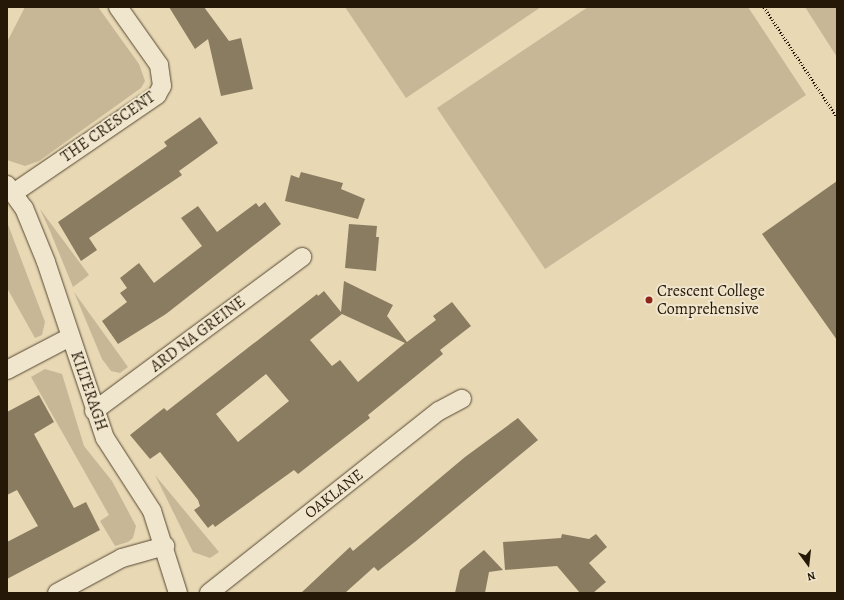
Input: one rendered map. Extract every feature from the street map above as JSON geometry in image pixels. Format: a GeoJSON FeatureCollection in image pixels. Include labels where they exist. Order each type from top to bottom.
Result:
{"type":"FeatureCollection","features":[{"type":"Feature","properties":{"kind":"street","name":"THE CRESCENT"},"geometry":{"type":"LineString","coordinates":[[11,188],[157,95],[162,86],[159,65],[118,7]]}},
{"type":"Feature","properties":{"kind":"street","name":"KILTERAGH"},"geometry":{"type":"LineString","coordinates":[[11,188],[46,262],[94,411],[105,438],[152,511],[165,546],[178,593]]}},
{"type":"Feature","properties":{"kind":"street","name":"ARD NA GREINE"},"geometry":{"type":"LineString","coordinates":[[94,411],[302,257]]}},
{"type":"Feature","properties":{"kind":"street"},"geometry":{"type":"LineString","coordinates":[[7,370],[70,337]]}},
{"type":"Feature","properties":{"kind":"street","name":"OAKLANE"},"geometry":{"type":"LineString","coordinates":[[209,593],[439,410],[462,399]]}},
{"type":"Feature","properties":{"kind":"street"},"geometry":{"type":"LineString","coordinates":[[57,593],[122,558],[165,546]]}},
{"type":"Feature","properties":{"kind":"path"},"geometry":{"type":"LineString","coordinates":[[764,7],[837,117]]}},
{"type":"Feature","properties":{"kind":"shaded area"},"geometry":{"type":"Polygon","coordinates":[[[25,7],[98,7],[139,64],[145,81],[141,88],[39,161],[25,166],[7,160],[7,42],[25,7]]]}},
{"type":"Feature","properties":{"kind":"shaded area"},"geometry":{"type":"Polygon","coordinates":[[[345,7],[541,7],[406,98],[345,7]]]}},
{"type":"Feature","properties":{"kind":"shaded area"},"geometry":{"type":"Polygon","coordinates":[[[588,7],[748,7],[806,95],[545,269],[437,108],[588,7]]]}},
{"type":"Feature","properties":{"kind":"shaded area"},"geometry":{"type":"Polygon","coordinates":[[[805,7],[837,7],[837,57],[805,7]]]}},
{"type":"Feature","properties":{"kind":"shaded area"},"geometry":{"type":"Polygon","coordinates":[[[40,209],[89,275],[73,287],[50,231],[40,209]]]}},
{"type":"Feature","properties":{"kind":"shaded area"},"geometry":{"type":"Polygon","coordinates":[[[7,222],[45,322],[42,335],[35,338],[7,288],[7,222]]]}},
{"type":"Feature","properties":{"kind":"shaded area"},"geometry":{"type":"Polygon","coordinates":[[[74,292],[128,367],[120,373],[111,371],[102,359],[74,292]]]}},
{"type":"Feature","properties":{"kind":"shaded area"},"geometry":{"type":"Polygon","coordinates":[[[45,369],[62,374],[84,446],[112,481],[136,526],[133,538],[128,542],[115,546],[100,521],[109,515],[31,377],[45,369]]]}},
{"type":"Feature","properties":{"kind":"shaded area"},"geometry":{"type":"Polygon","coordinates":[[[155,475],[219,552],[210,558],[193,552],[155,475]]]}},
{"type":"Feature","properties":{"kind":"building"},"geometry":{"type":"Polygon","coordinates":[[[169,7],[204,7],[229,41],[241,38],[253,89],[221,96],[208,39],[195,49],[169,7]]]}},
{"type":"Feature","properties":{"kind":"building"},"geometry":{"type":"Polygon","coordinates":[[[200,117],[218,143],[179,171],[182,175],[89,238],[97,250],[81,261],[58,222],[167,146],[164,142],[200,117]]]}},
{"type":"Feature","properties":{"kind":"building"},"geometry":{"type":"Polygon","coordinates":[[[301,172],[343,183],[341,189],[365,199],[358,219],[285,201],[291,175],[299,178],[301,172]]]}},
{"type":"Feature","properties":{"kind":"building"},"geometry":{"type":"Polygon","coordinates":[[[837,181],[837,340],[762,234],[837,181]]]}},
{"type":"Feature","properties":{"kind":"building"},"geometry":{"type":"Polygon","coordinates":[[[265,202],[281,224],[166,314],[118,344],[102,321],[127,302],[120,293],[127,288],[120,278],[139,263],[154,283],[202,246],[181,218],[198,206],[217,232],[256,203],[259,207],[265,202]]]}},
{"type":"Feature","properties":{"kind":"building"},"geometry":{"type":"Polygon","coordinates":[[[349,224],[377,226],[376,237],[379,237],[376,271],[345,268],[349,224]]]}},
{"type":"Feature","properties":{"kind":"building"},"geometry":{"type":"Polygon","coordinates":[[[344,281],[393,305],[387,316],[407,342],[436,320],[433,316],[452,302],[471,326],[440,350],[443,354],[368,415],[370,418],[298,474],[294,470],[215,527],[213,524],[208,528],[194,510],[200,506],[198,500],[160,452],[150,459],[130,435],[164,408],[167,411],[317,294],[318,296],[324,291],[341,312],[344,281]],[[342,314],[310,340],[332,366],[340,360],[358,382],[405,343],[342,314]],[[266,374],[216,414],[238,442],[289,401],[266,374]]]}},
{"type":"Feature","properties":{"kind":"building"},"geometry":{"type":"Polygon","coordinates":[[[39,395],[54,422],[34,434],[74,508],[86,502],[100,530],[7,579],[7,542],[38,526],[17,490],[7,495],[7,412],[39,395]]]}},
{"type":"Feature","properties":{"kind":"building"},"geometry":{"type":"Polygon","coordinates":[[[518,418],[538,440],[416,541],[378,571],[374,567],[345,593],[301,593],[350,547],[353,551],[465,457],[518,418]]]}},
{"type":"Feature","properties":{"kind":"building"},"geometry":{"type":"Polygon","coordinates":[[[562,534],[589,539],[596,534],[607,547],[589,563],[606,582],[593,593],[580,593],[557,566],[505,570],[503,542],[561,538],[562,534]]]}},
{"type":"Feature","properties":{"kind":"building"},"geometry":{"type":"Polygon","coordinates":[[[484,550],[503,570],[489,572],[485,593],[455,593],[460,570],[484,550]]]}},
{"type":"Feature","properties":{"kind":"place","name":"Crescent College Comprehensive"},"geometry":{"type":"Point","coordinates":[649,300]}}]}
